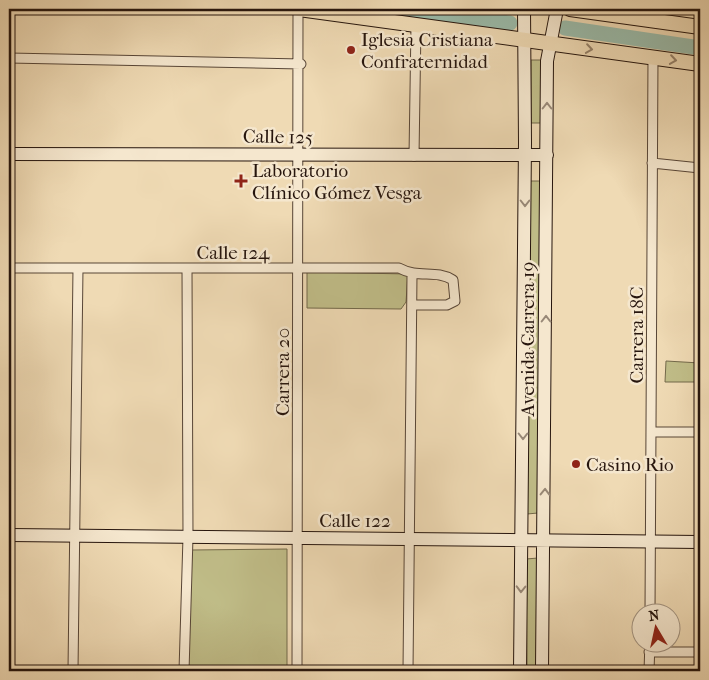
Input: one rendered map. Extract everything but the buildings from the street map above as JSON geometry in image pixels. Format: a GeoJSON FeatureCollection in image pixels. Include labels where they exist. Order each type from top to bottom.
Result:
{"type":"FeatureCollection","features":[{"type":"Feature","properties":{"kind":"main road"},"geometry":{"type":"LineString","coordinates":[[298,9],[700,64]]}},
{"type":"Feature","properties":{"kind":"main road","name":"Avenida Carrera 19"},"geometry":{"type":"LineString","coordinates":[[520,671],[525,155],[524,9]]}},
{"type":"Feature","properties":{"kind":"main road","name":"Avenida Carrera 19"},"geometry":{"type":"LineString","coordinates":[[542,671],[547,155],[546,60],[557,9]]}},
{"type":"Feature","properties":{"kind":"main road"},"geometry":{"type":"LineString","coordinates":[[570,9],[700,26]]}},
{"type":"Feature","properties":{"kind":"main road","name":"Calle 125"},"geometry":{"type":"LineString","coordinates":[[9,154],[547,155]]}},
{"type":"Feature","properties":{"kind":"main road","name":"Calle 122"},"geometry":{"type":"LineString","coordinates":[[9,535],[700,542]]}},
{"type":"Feature","properties":{"kind":"street","name":"Carrera 20"},"geometry":{"type":"LineString","coordinates":[[298,9],[299,64]]}},
{"type":"Feature","properties":{"kind":"street","name":"Carrera 20"},"geometry":{"type":"LineString","coordinates":[[297,671],[298,74],[303,9]]}},
{"type":"Feature","properties":{"kind":"street"},"geometry":{"type":"LineString","coordinates":[[414,156],[416,25]]}},
{"type":"Feature","properties":{"kind":"street","name":"Carrera 18C"},"geometry":{"type":"LineString","coordinates":[[650,602],[653,57]]}},
{"type":"Feature","properties":{"kind":"street"},"geometry":{"type":"LineString","coordinates":[[9,58],[299,64]]}},
{"type":"Feature","properties":{"kind":"street"},"geometry":{"type":"LineString","coordinates":[[652,164],[700,168]]}},
{"type":"Feature","properties":{"kind":"street","name":"Calle 124"},"geometry":{"type":"LineString","coordinates":[[9,268],[399,268],[412,275],[444,274],[453,280],[455,302],[447,305],[412,305]]}},
{"type":"Feature","properties":{"kind":"street"},"geometry":{"type":"LineString","coordinates":[[72,671],[78,268]]}},
{"type":"Feature","properties":{"kind":"street"},"geometry":{"type":"LineString","coordinates":[[184,671],[188,538],[187,268]]}},
{"type":"Feature","properties":{"kind":"street"},"geometry":{"type":"LineString","coordinates":[[408,671],[412,275]]}},
{"type":"Feature","properties":{"kind":"street"},"geometry":{"type":"LineString","coordinates":[[652,432],[700,432]]}},
{"type":"Feature","properties":{"kind":"street"},"geometry":{"type":"LineString","coordinates":[[649,671],[650,652]]}},
{"type":"Feature","properties":{"kind":"street"},"geometry":{"type":"LineString","coordinates":[[682,652],[700,652]]}},
{"type":"Feature","properties":{"kind":"shaded area"},"geometry":{"type":"Polygon","coordinates":[[[531,60],[541,60],[541,123],[531,123],[531,60]]]}},
{"type":"Feature","properties":{"kind":"shaded area"},"geometry":{"type":"Polygon","coordinates":[[[530,181],[541,181],[538,513],[527,514],[530,181]]]}},
{"type":"Feature","properties":{"kind":"shaded area"},"geometry":{"type":"Polygon","coordinates":[[[307,272],[408,274],[406,302],[401,309],[307,308],[307,272]]]}},
{"type":"Feature","properties":{"kind":"shaded area"},"geometry":{"type":"Polygon","coordinates":[[[666,361],[700,363],[700,382],[665,382],[666,361]]]}},
{"type":"Feature","properties":{"kind":"shaded area"},"geometry":{"type":"Polygon","coordinates":[[[287,549],[287,671],[187,671],[191,550],[287,549]]]}},
{"type":"Feature","properties":{"kind":"shaded area"},"geometry":{"type":"Polygon","coordinates":[[[538,558],[538,671],[527,671],[526,559],[538,558]]]}},
{"type":"Feature","properties":{"kind":"waterway"},"geometry":{"type":"LineString","coordinates":[[405,9],[510,23]]}},
{"type":"Feature","properties":{"kind":"waterway"},"geometry":{"type":"LineString","coordinates":[[565,28],[700,48]]}},
{"type":"Feature","properties":{"kind":"place","name":"Iglesia Cristiana Confraternidad"},"geometry":{"type":"Point","coordinates":[351,50]}},
{"type":"Feature","properties":{"kind":"place","name":"Laboratorio Clínico Gómez Vesga"},"geometry":{"type":"Point","coordinates":[241,181]}},
{"type":"Feature","properties":{"kind":"place","name":"Casino Rio"},"geometry":{"type":"Point","coordinates":[576,464]}}]}
